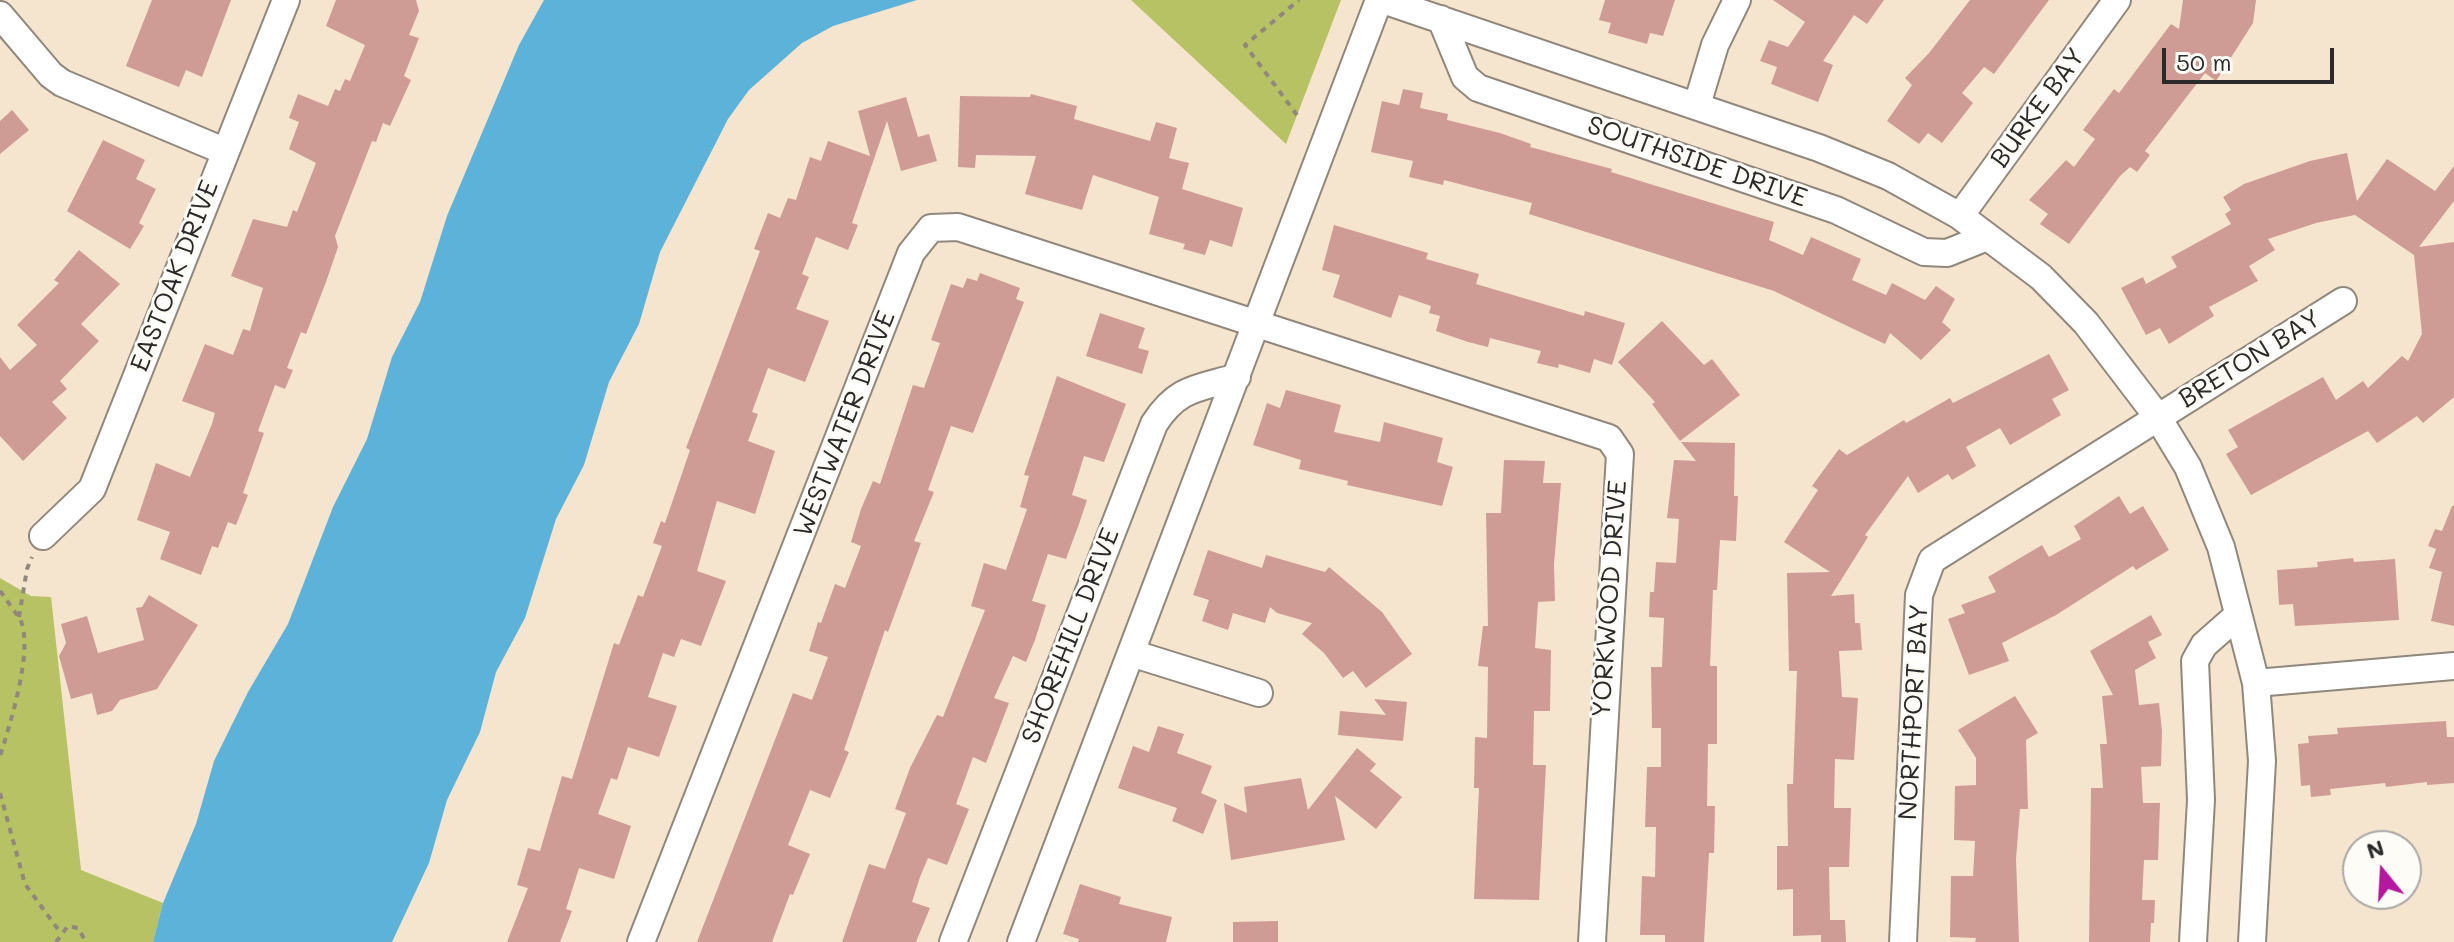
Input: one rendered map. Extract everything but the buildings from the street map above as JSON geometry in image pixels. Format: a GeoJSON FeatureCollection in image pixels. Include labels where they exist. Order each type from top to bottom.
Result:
{"type":"FeatureCollection","features":[{"type":"Feature","properties":{"kind":"street","name":"EASTOAK DRIVE"},"geometry":{"type":"LineString","coordinates":[[43,536],[92,489],[286,0]]}},
{"type":"Feature","properties":{"kind":"street"},"geometry":{"type":"LineString","coordinates":[[1021,942],[1381,0]]}},
{"type":"Feature","properties":{"kind":"street","name":"SOUTHSIDE DRIVE"},"geometry":{"type":"LineString","coordinates":[[1381,0],[1697,105],[1857,162],[1960,216],[2041,277],[2086,323],[2157,416],[2188,467],[2221,547],[2256,683],[2262,761],[2252,942]]}},
{"type":"Feature","properties":{"kind":"street"},"geometry":{"type":"LineString","coordinates":[[1697,105],[1715,45],[1737,0]]}},
{"type":"Feature","properties":{"kind":"street","name":"BURKE BAY"},"geometry":{"type":"LineString","coordinates":[[1960,216],[2117,0]]}},
{"type":"Feature","properties":{"kind":"street"},"geometry":{"type":"LineString","coordinates":[[0,15],[51,75],[62,83],[224,151]]}},
{"type":"Feature","properties":{"kind":"street","name":"SOUTHSIDE DRIVE"},"geometry":{"type":"LineString","coordinates":[[1441,19],[1465,77],[1478,88],[1836,210],[1924,252],[1947,253],[1987,237]]}},
{"type":"Feature","properties":{"kind":"street","name":"WESTWATER DRIVE"},"geometry":{"type":"LineString","coordinates":[[641,942],[911,253],[931,228],[958,227],[991,236],[1256,325]]}},
{"type":"Feature","properties":{"kind":"street","name":"BRETON BAY"},"geometry":{"type":"LineString","coordinates":[[2157,416],[2343,301]]}},
{"type":"Feature","properties":{"kind":"street","name":"YORKWOOD DRIVE"},"geometry":{"type":"LineString","coordinates":[[1256,325],[1609,438],[1620,454],[1592,942]]}},
{"type":"Feature","properties":{"kind":"street","name":"SHOREHILL DRIVE"},"geometry":{"type":"LineString","coordinates":[[953,942],[1154,424],[1168,402],[1182,394],[1237,377]]}},
{"type":"Feature","properties":{"kind":"street","name":"NORTHPORT BAY"},"geometry":{"type":"LineString","coordinates":[[1903,942],[1919,595],[1926,570],[1953,544],[2157,416]]}},
{"type":"Feature","properties":{"kind":"street"},"geometry":{"type":"LineString","coordinates":[[2193,942],[2201,800],[2195,661],[2204,645],[2238,615]]}},
{"type":"Feature","properties":{"kind":"street"},"geometry":{"type":"LineString","coordinates":[[1131,653],[1259,693]]}},
{"type":"Feature","properties":{"kind":"street"},"geometry":{"type":"LineString","coordinates":[[2256,683],[2454,666]]}},
{"type":"Feature","properties":{"kind":"path"},"geometry":{"type":"LineString","coordinates":[[1297,115],[1245,45],[1299,0]]}},
{"type":"Feature","properties":{"kind":"path"},"geometry":{"type":"LineString","coordinates":[[0,756],[19,694],[24,658],[19,617],[27,569],[43,536]]}},
{"type":"Feature","properties":{"kind":"path"},"geometry":{"type":"LineString","coordinates":[[0,591],[19,617]]}},
{"type":"Feature","properties":{"kind":"path"},"geometry":{"type":"LineString","coordinates":[[0,793],[1,807],[25,884],[60,932]]}},
{"type":"Feature","properties":{"kind":"path"},"geometry":{"type":"LineString","coordinates":[[56,942],[60,932],[68,926],[78,928],[86,936],[86,942]]}},
{"type":"Feature","properties":{"kind":"green space"},"geometry":{"type":"Polygon","coordinates":[[[1131,0],[1341,0],[1286,144],[1131,0]]]}},
{"type":"Feature","properties":{"kind":"green space"},"geometry":{"type":"Polygon","coordinates":[[[0,578],[31,596],[51,597],[81,870],[163,903],[153,942],[0,942],[0,578]]]}},
{"type":"Feature","properties":{"kind":"water"},"geometry":{"type":"Polygon","coordinates":[[[544,0],[917,0],[833,26],[802,43],[749,90],[728,119],[660,252],[639,324],[609,382],[584,465],[556,519],[525,618],[496,672],[480,732],[447,800],[429,863],[392,942],[153,942],[163,903],[196,824],[214,761],[248,692],[288,624],[333,507],[367,439],[392,357],[420,302],[447,216],[519,45],[544,0]]]}}]}
